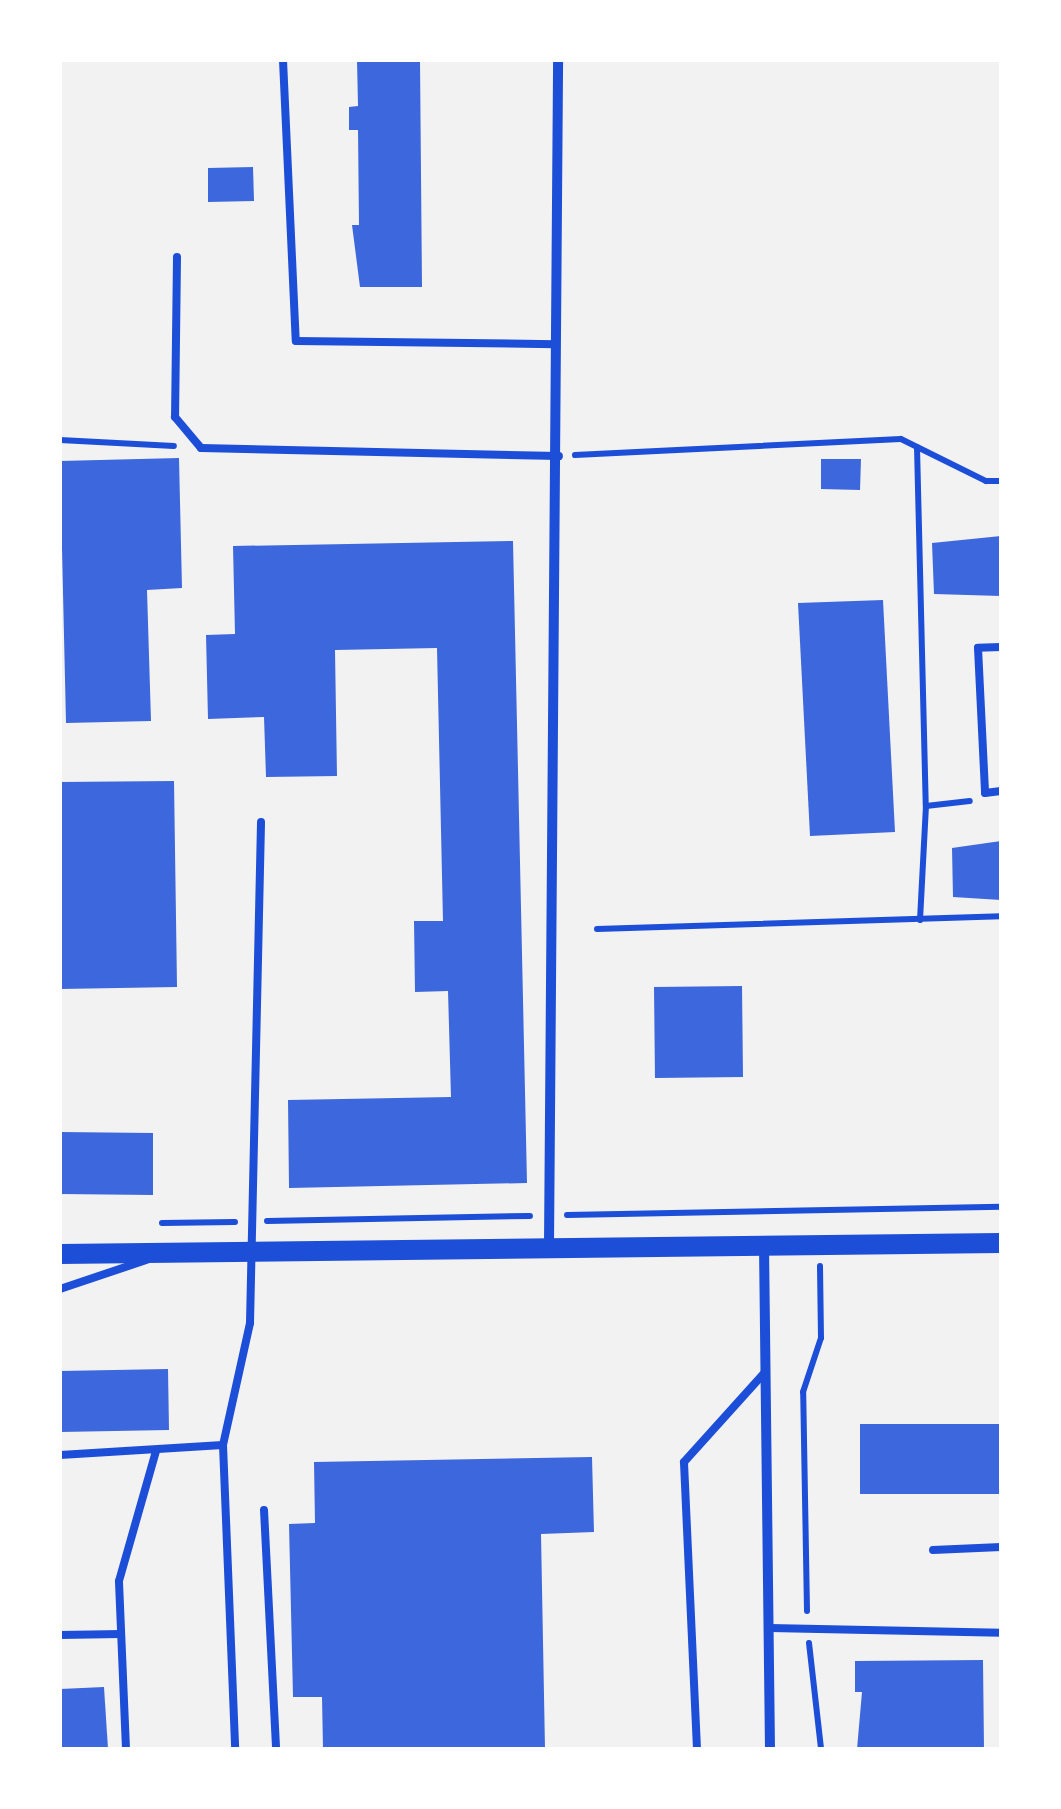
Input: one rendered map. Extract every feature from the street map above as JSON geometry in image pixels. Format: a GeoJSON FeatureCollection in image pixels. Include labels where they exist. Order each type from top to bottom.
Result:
{"type":"FeatureCollection","features":[{"type":"Feature","properties":{"kind":"main road"},"geometry":{"type":"LineString","coordinates":[[60,1254],[549,1245],[1001,1243]]}},
{"type":"Feature","properties":{"kind":"street"},"geometry":{"type":"LineString","coordinates":[[549,1245],[559,456],[558,60]]}},
{"type":"Feature","properties":{"kind":"street"},"geometry":{"type":"LineString","coordinates":[[764,1245],[770,1749]]}},
{"type":"Feature","properties":{"kind":"lane"},"geometry":{"type":"LineString","coordinates":[[283,60],[296,341],[556,344]]}},
{"type":"Feature","properties":{"kind":"lane"},"geometry":{"type":"LineString","coordinates":[[177,258],[176,417],[201,448],[559,456]]}},
{"type":"Feature","properties":{"kind":"lane"},"geometry":{"type":"LineString","coordinates":[[1001,647],[978,648],[985,793],[1001,791]]}},
{"type":"Feature","properties":{"kind":"lane"},"geometry":{"type":"LineString","coordinates":[[236,1749],[223,1445],[250,1323],[262,822]]}},
{"type":"Feature","properties":{"kind":"lane"},"geometry":{"type":"LineString","coordinates":[[60,1289],[170,1252]]}},
{"type":"Feature","properties":{"kind":"lane"},"geometry":{"type":"LineString","coordinates":[[696,1749],[684,1462],[765,1372]]}},
{"type":"Feature","properties":{"kind":"lane"},"geometry":{"type":"LineString","coordinates":[[60,1455],[223,1445]]}},
{"type":"Feature","properties":{"kind":"lane"},"geometry":{"type":"LineString","coordinates":[[126,1749],[119,1580],[156,1451]]}},
{"type":"Feature","properties":{"kind":"lane"},"geometry":{"type":"LineString","coordinates":[[264,1510],[276,1749]]}},
{"type":"Feature","properties":{"kind":"lane"},"geometry":{"type":"LineString","coordinates":[[933,1550],[1001,1547]]}},
{"type":"Feature","properties":{"kind":"lane"},"geometry":{"type":"LineString","coordinates":[[770,1628],[1001,1633]]}},
{"type":"Feature","properties":{"kind":"lane"},"geometry":{"type":"LineString","coordinates":[[60,1634],[121,1634]]}},
{"type":"Feature","properties":{"kind":"path"},"geometry":{"type":"LineString","coordinates":[[559,456],[901,439],[986,481],[1001,481]]}},
{"type":"Feature","properties":{"kind":"path"},"geometry":{"type":"LineString","coordinates":[[60,440],[201,448]]}},
{"type":"Feature","properties":{"kind":"path"},"geometry":{"type":"LineString","coordinates":[[917,448],[926,806],[920,920]]}},
{"type":"Feature","properties":{"kind":"path"},"geometry":{"type":"LineString","coordinates":[[926,806],[976,800],[985,793]]}},
{"type":"Feature","properties":{"kind":"path"},"geometry":{"type":"LineString","coordinates":[[597,929],[1001,916]]}},
{"type":"Feature","properties":{"kind":"path"},"geometry":{"type":"LineString","coordinates":[[821,1338],[803,1392],[808,1629],[821,1749]]}},
{"type":"Feature","properties":{"kind":"building"},"geometry":{"type":"Polygon","coordinates":[[[357,60],[420,60],[422,287],[360,287],[352,225],[359,225],[358,130],[349,130],[349,107],[358,106],[357,60]]]}},
{"type":"Feature","properties":{"kind":"building"},"geometry":{"type":"Polygon","coordinates":[[[253,167],[254,201],[208,202],[208,168],[253,167]]]}},
{"type":"Feature","properties":{"kind":"building"},"geometry":{"type":"Polygon","coordinates":[[[179,458],[182,588],[147,590],[151,721],[66,723],[60,461],[179,458]]]}},
{"type":"Feature","properties":{"kind":"building"},"geometry":{"type":"Polygon","coordinates":[[[821,459],[861,459],[860,490],[821,489],[821,459]]]}},
{"type":"Feature","properties":{"kind":"building"},"geometry":{"type":"Polygon","coordinates":[[[1001,536],[1001,596],[934,594],[932,543],[1001,536]]]}},
{"type":"Feature","properties":{"kind":"building"},"geometry":{"type":"Polygon","coordinates":[[[513,541],[527,1183],[289,1188],[288,1100],[451,1097],[448,991],[415,992],[414,921],[443,921],[437,648],[335,650],[337,776],[266,777],[264,717],[208,719],[206,635],[235,634],[233,546],[513,541]]]}},
{"type":"Feature","properties":{"kind":"building"},"geometry":{"type":"Polygon","coordinates":[[[883,600],[895,832],[810,836],[798,603],[883,600]]]}},
{"type":"Feature","properties":{"kind":"building"},"geometry":{"type":"Polygon","coordinates":[[[174,781],[177,987],[60,989],[60,782],[174,781]]]}},
{"type":"Feature","properties":{"kind":"building"},"geometry":{"type":"Polygon","coordinates":[[[1001,841],[1001,900],[953,897],[952,848],[1001,841]]]}},
{"type":"Feature","properties":{"kind":"building"},"geometry":{"type":"Polygon","coordinates":[[[742,986],[743,1077],[655,1078],[654,987],[742,986]]]}},
{"type":"Feature","properties":{"kind":"building"},"geometry":{"type":"Polygon","coordinates":[[[60,1132],[153,1133],[153,1195],[60,1194],[60,1132]]]}},
{"type":"Feature","properties":{"kind":"building"},"geometry":{"type":"Polygon","coordinates":[[[168,1369],[169,1430],[60,1432],[60,1371],[168,1369]]]}},
{"type":"Feature","properties":{"kind":"building"},"geometry":{"type":"Polygon","coordinates":[[[860,1424],[1001,1424],[1001,1494],[860,1494],[860,1424]]]}},
{"type":"Feature","properties":{"kind":"building"},"geometry":{"type":"Polygon","coordinates":[[[592,1457],[594,1532],[541,1534],[545,1749],[323,1749],[322,1697],[293,1697],[289,1524],[315,1523],[314,1462],[592,1457]]]}},
{"type":"Feature","properties":{"kind":"building"},"geometry":{"type":"Polygon","coordinates":[[[983,1660],[984,1749],[857,1749],[862,1692],[855,1692],[855,1661],[983,1660]]]}},
{"type":"Feature","properties":{"kind":"building"},"geometry":{"type":"Polygon","coordinates":[[[104,1687],[108,1749],[60,1749],[60,1689],[104,1687]]]}}]}
